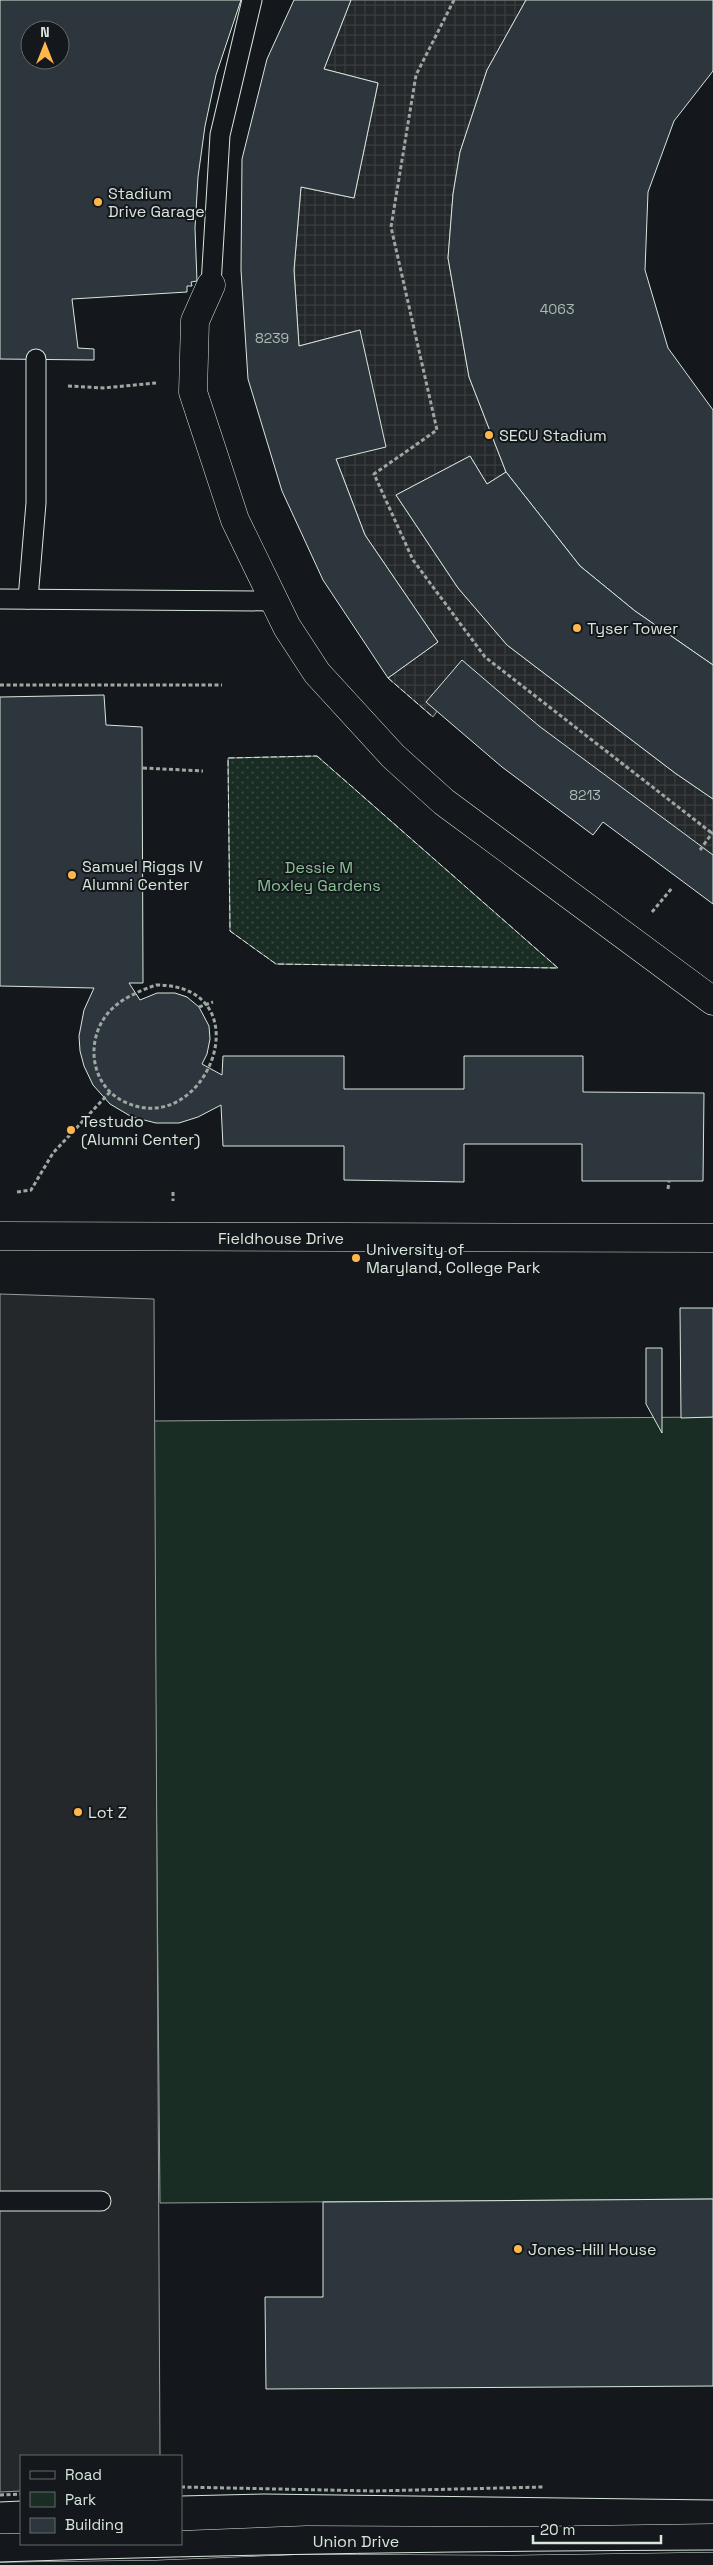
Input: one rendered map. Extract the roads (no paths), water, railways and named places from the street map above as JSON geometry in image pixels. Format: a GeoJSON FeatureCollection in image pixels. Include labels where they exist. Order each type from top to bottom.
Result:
{"type":"FeatureCollection","features":[{"type":"Feature","properties":{"kind":"street"},"geometry":{"type":"LineString","coordinates":[[212,285],[196,321],[193,392],[235,520],[287,628],[317,673],[393,756],[444,802],[713,1001]]}},
{"type":"Feature","properties":{"kind":"street","name":"Fieldhouse Drive"},"geometry":{"type":"LineString","coordinates":[[0,1236],[713,1238]]}},
{"type":"Feature","properties":{"kind":"street","name":"Union Drive"},"geometry":{"type":"LineString","coordinates":[[0,2548],[96,2556],[307,2540],[514,2541],[713,2538]]}},
{"type":"Feature","properties":{"kind":"lane"},"geometry":{"type":"LineString","coordinates":[[212,285],[220,135],[252,0]]}},
{"type":"Feature","properties":{"kind":"lane"},"geometry":{"type":"LineString","coordinates":[[28,599],[36,503],[36,359]]}},
{"type":"Feature","properties":{"kind":"lane"},"geometry":{"type":"LineString","coordinates":[[0,599],[274,600]]}},
{"type":"Feature","properties":{"kind":"lane"},"geometry":{"type":"LineString","coordinates":[[0,2201],[101,2201]]}},
{"type":"Feature","properties":{"kind":"tram line"},"geometry":{"type":"LineString","coordinates":[[182,2496],[264,2494],[713,2500]]}},
{"type":"Feature","properties":{"kind":"tram line"},"geometry":{"type":"LineString","coordinates":[[0,2502],[20,2501]]}},
{"type":"Feature","properties":{"kind":"tram line"},"geometry":{"type":"LineString","coordinates":[[0,2562],[356,2553],[713,2550]]}},
{"type":"Feature","properties":{"kind":"place","name":"Stadium Drive Garage"},"geometry":{"type":"Point","coordinates":[98,202]}},
{"type":"Feature","properties":{"kind":"place","name":"SECU Stadium"},"geometry":{"type":"Point","coordinates":[489,435]}},
{"type":"Feature","properties":{"kind":"place","name":"Tyser Tower"},"geometry":{"type":"Point","coordinates":[577,628]}},
{"type":"Feature","properties":{"kind":"place","name":"Samuel Riggs IV Alumni Center"},"geometry":{"type":"Point","coordinates":[72,875]}},
{"type":"Feature","properties":{"kind":"place","name":"Testudo (Alumni Center)"},"geometry":{"type":"Point","coordinates":[71,1130]}},
{"type":"Feature","properties":{"kind":"place","name":"University of Maryland, College Park"},"geometry":{"type":"Point","coordinates":[356,1258]}},
{"type":"Feature","properties":{"kind":"place","name":"Lot Z"},"geometry":{"type":"Point","coordinates":[78,1812]}},
{"type":"Feature","properties":{"kind":"place","name":"Jones-Hill House"},"geometry":{"type":"Point","coordinates":[518,2249]}},
{"type":"Feature","properties":{"kind":"park label","name":"Dessie M Moxley Gardens"},"geometry":{"type":"Point","coordinates":[319,876]}}]}
